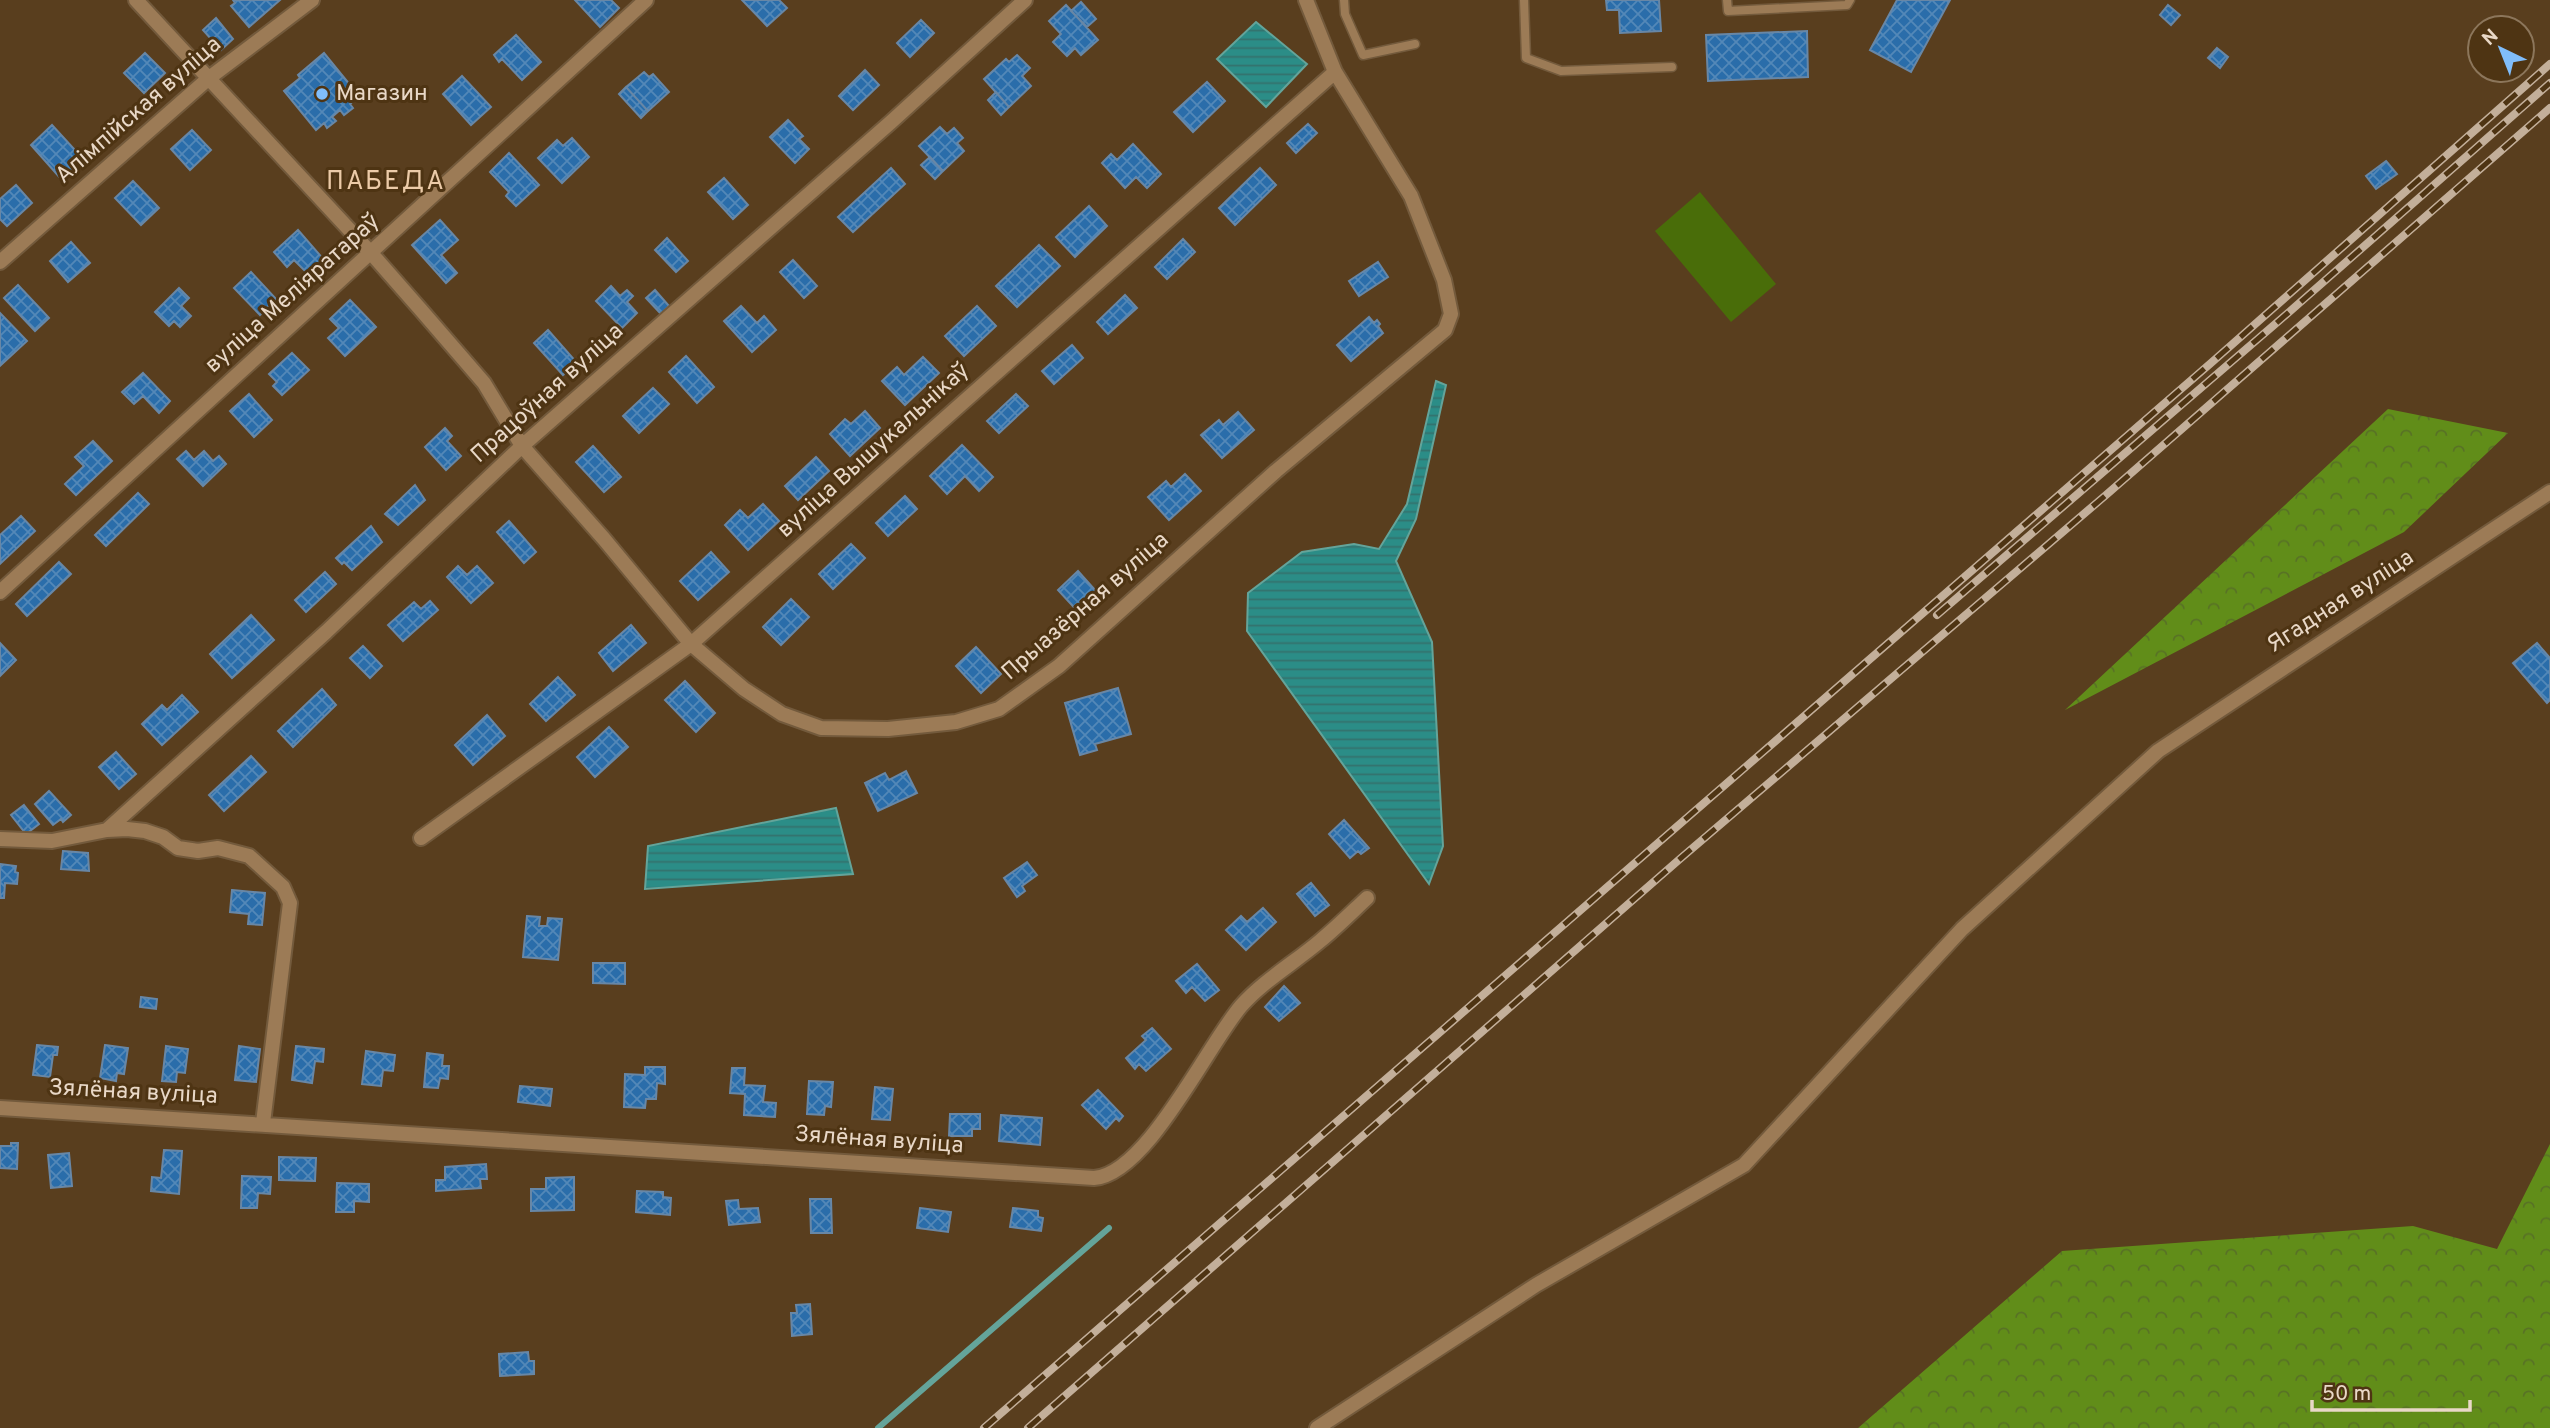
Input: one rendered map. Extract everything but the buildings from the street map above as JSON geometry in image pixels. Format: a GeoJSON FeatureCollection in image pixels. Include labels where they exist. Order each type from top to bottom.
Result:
{"type":"FeatureCollection","features":[{"type":"Feature","properties":{"kind":"street","name":"Прыазёрная вуліца"},"geometry":{"type":"LineString","coordinates":[[136,0],[371,253],[484,383],[522,446],[691,644],[744,689],[782,714],[821,728],[888,729],[956,722],[999,709],[1059,666],[1276,471],[1445,330],[1451,314],[1444,280],[1411,196],[1335,72]]}},
{"type":"Feature","properties":{"kind":"street","name":"Алімпійская вуліца"},"geometry":{"type":"LineString","coordinates":[[0,262],[209,78],[312,0]]}},
{"type":"Feature","properties":{"kind":"street","name":"вуліца Меліяратараў"},"geometry":{"type":"LineString","coordinates":[[0,592],[646,0]]}},
{"type":"Feature","properties":{"kind":"street","name":"Працоўная вуліца"},"geometry":{"type":"LineString","coordinates":[[107,830],[326,632],[522,446],[891,122],[1025,0]]}},
{"type":"Feature","properties":{"kind":"street"},"geometry":{"type":"LineString","coordinates":[[1306,0],[1335,72]]}},
{"type":"Feature","properties":{"kind":"street","name":"вуліца Вышукальнікаў"},"geometry":{"type":"LineString","coordinates":[[421,838],[691,644],[1335,72]]}},
{"type":"Feature","properties":{"kind":"street","name":"Ягадная вуліца"},"geometry":{"type":"LineString","coordinates":[[1317,1428],[1536,1285],[1744,1165],[1962,929],[2158,751],[2550,492]]}},
{"type":"Feature","properties":{"kind":"street"},"geometry":{"type":"LineString","coordinates":[[0,839],[52,841],[107,830],[145,831],[163,837],[178,848],[198,851],[218,848],[249,856],[283,887],[290,903],[263,1123]]}},
{"type":"Feature","properties":{"kind":"street","name":"Зялёная вуліца"},"geometry":{"type":"LineString","coordinates":[[0,1108],[1052,1176],[1106,1177],[1134,1157],[1194,1080],[1240,1007],[1274,976],[1321,941],[1367,898]]}},
{"type":"Feature","properties":{"kind":"lane"},"geometry":{"type":"LineString","coordinates":[[1344,0],[1345,14],[1363,55],[1415,44]]}},
{"type":"Feature","properties":{"kind":"lane"},"geometry":{"type":"LineString","coordinates":[[1524,0],[1526,58],[1562,71],[1672,67]]}},
{"type":"Feature","properties":{"kind":"lane"},"geometry":{"type":"LineString","coordinates":[[1727,0],[1728,11],[1847,5],[1850,0]]}},
{"type":"Feature","properties":{"kind":"green space"},"geometry":{"type":"Polygon","coordinates":[[[1700,192],[1776,284],[1731,322],[1655,231],[1700,192]]]}},
{"type":"Feature","properties":{"kind":"green space"},"geometry":{"type":"Polygon","coordinates":[[[2388,409],[2508,433],[2404,532],[2065,710],[2388,409]]]}},
{"type":"Feature","properties":{"kind":"green space"},"geometry":{"type":"Polygon","coordinates":[[[2550,1144],[2550,1428],[1858,1428],[2062,1251],[2413,1226],[2497,1249],[2550,1144]]]}},
{"type":"Feature","properties":{"kind":"water"},"geometry":{"type":"Polygon","coordinates":[[[1256,22],[1307,64],[1266,107],[1217,59],[1256,22]]]}},
{"type":"Feature","properties":{"kind":"water"},"geometry":{"type":"Polygon","coordinates":[[[1436,381],[1446,385],[1416,519],[1396,561],[1432,642],[1443,846],[1429,884],[1247,631],[1248,593],[1302,552],[1354,544],[1379,549],[1407,504],[1436,381]]]}},
{"type":"Feature","properties":{"kind":"water"},"geometry":{"type":"Polygon","coordinates":[[[836,808],[853,874],[645,889],[648,846],[836,808]]]}},
{"type":"Feature","properties":{"kind":"waterway"},"geometry":{"type":"LineString","coordinates":[[878,1428],[1109,1228]]}},
{"type":"Feature","properties":{"kind":"railway"},"geometry":{"type":"LineString","coordinates":[[984,1428],[2211,363],[2550,64]]}},
{"type":"Feature","properties":{"kind":"railway"},"geometry":{"type":"LineString","coordinates":[[1937,615],[2550,83]]}},
{"type":"Feature","properties":{"kind":"railway"},"geometry":{"type":"LineString","coordinates":[[1028,1428],[1681,858],[2106,495],[2550,108]]}},
{"type":"Feature","properties":{"kind":"place","name":"Магазин"},"geometry":{"type":"Point","coordinates":[322,94]}},
{"type":"Feature","properties":{"kind":"district","name":"ПАБЕДА"},"geometry":{"type":"Point","coordinates":[386,182]}}]}
